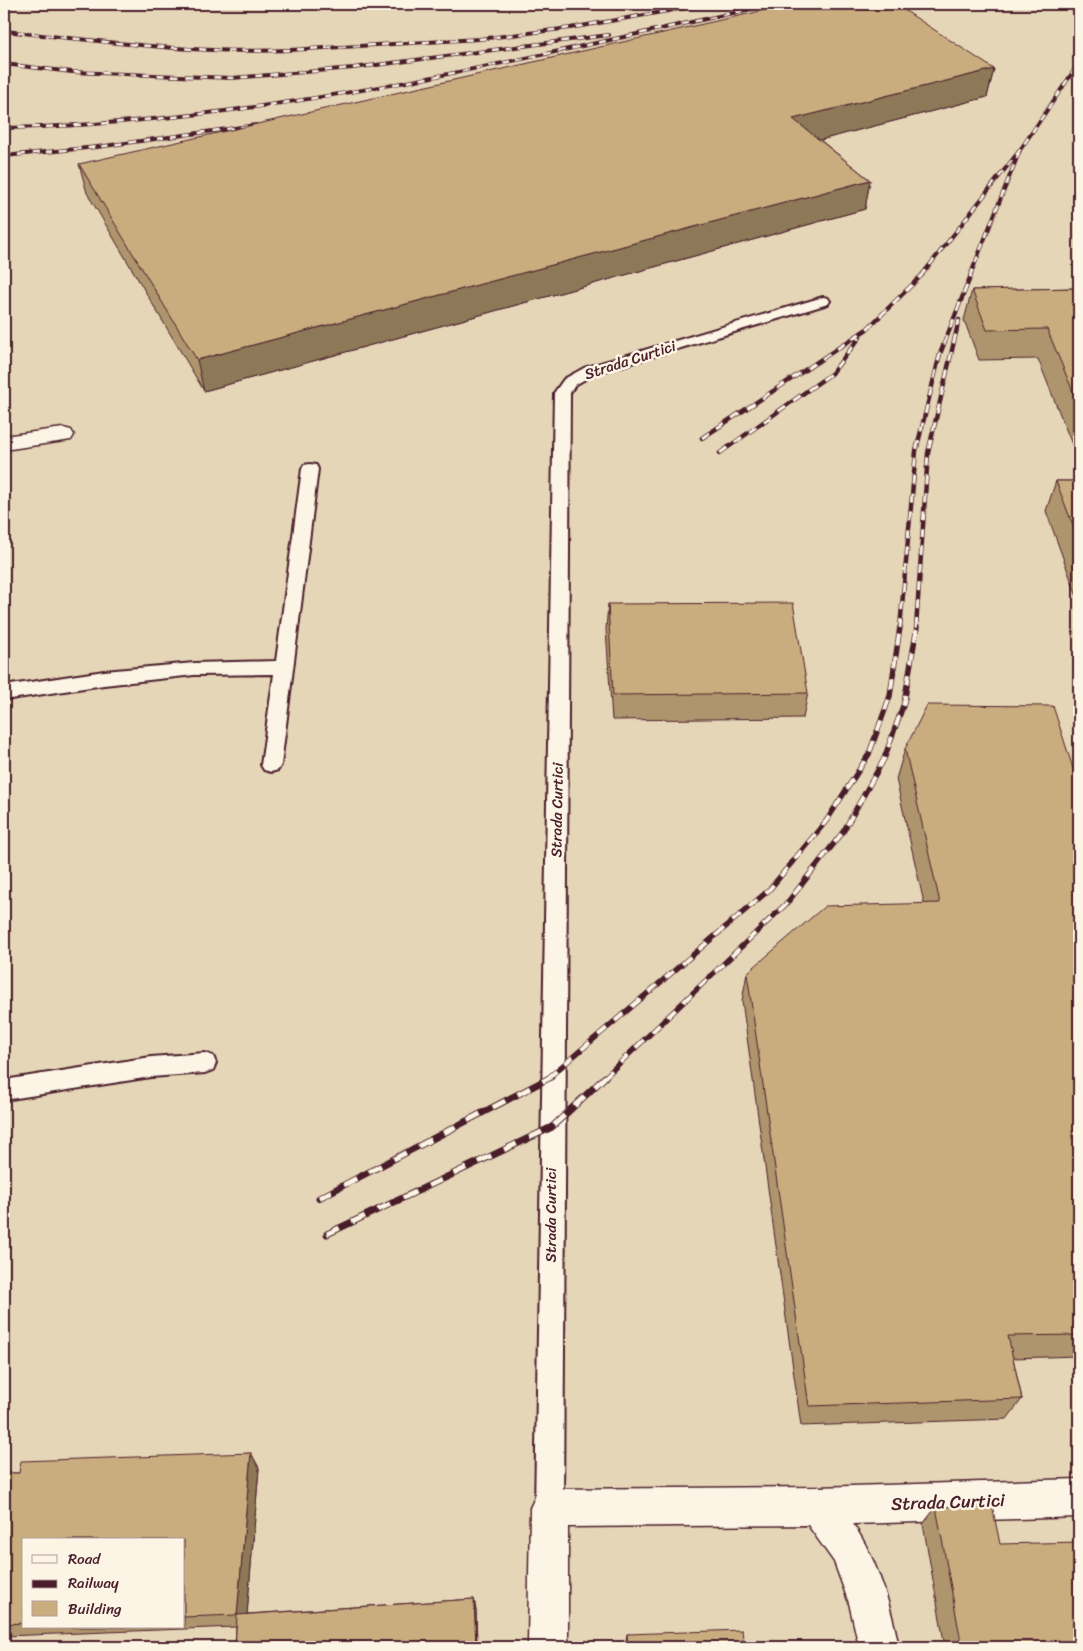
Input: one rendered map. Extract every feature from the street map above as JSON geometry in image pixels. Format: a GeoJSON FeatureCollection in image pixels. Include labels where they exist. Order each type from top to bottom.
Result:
{"type":"FeatureCollection","features":[{"type":"Feature","properties":{"kind":"street"},"geometry":{"type":"LineString","coordinates":[[4,443],[62,435]]}},
{"type":"Feature","properties":{"kind":"street","name":"Strada Curtici"},"geometry":{"type":"LineString","coordinates":[[548,1647],[549,1508],[818,1506],[1079,1498]]}},
{"type":"Feature","properties":{"kind":"street"},"geometry":{"type":"LineString","coordinates":[[818,1506],[848,1550],[869,1603],[880,1647]]}},
{"type":"Feature","properties":{"kind":"lane","name":"Strada Curtici"},"geometry":{"type":"LineString","coordinates":[[549,1508],[552,1102],[562,393],[569,382],[589,371],[823,301]]}},
{"type":"Feature","properties":{"kind":"lane"},"geometry":{"type":"LineString","coordinates":[[271,765],[310,469]]}},
{"type":"Feature","properties":{"kind":"lane"},"geometry":{"type":"LineString","coordinates":[[4,693],[104,678],[194,669],[283,667]]}},
{"type":"Feature","properties":{"kind":"lane"},"geometry":{"type":"LineString","coordinates":[[4,1090],[151,1067],[205,1063]]}},
{"type":"Feature","properties":{"kind":"shaded area"},"geometry":{"type":"Polygon","coordinates":[[[4,4],[1079,4],[1079,1647],[4,1647],[4,4]]]}},
{"type":"Feature","properties":{"kind":"building"},"geometry":{"type":"Polygon","coordinates":[[[792,4],[895,4],[994,69],[793,119],[870,180],[197,360],[79,164],[792,4]]]}},
{"type":"Feature","properties":{"kind":"building"},"geometry":{"type":"Polygon","coordinates":[[[1079,288],[1079,406],[1047,329],[987,330],[972,290],[1079,288]]]}},
{"type":"Feature","properties":{"kind":"building"},"geometry":{"type":"Polygon","coordinates":[[[1056,481],[1079,481],[1079,541],[1056,481]]]}},
{"type":"Feature","properties":{"kind":"building"},"geometry":{"type":"Polygon","coordinates":[[[793,603],[808,693],[613,695],[608,604],[793,603]]]}},
{"type":"Feature","properties":{"kind":"building"},"geometry":{"type":"Polygon","coordinates":[[[927,705],[1053,706],[1079,787],[1079,1335],[1008,1336],[1022,1399],[809,1406],[747,973],[825,906],[940,903],[905,749],[927,705]]]}},
{"type":"Feature","properties":{"kind":"building"},"geometry":{"type":"Polygon","coordinates":[[[251,1453],[237,1615],[185,1617],[185,1538],[22,1538],[22,1623],[4,1624],[4,1473],[19,1473],[21,1461],[251,1453]]]}},
{"type":"Feature","properties":{"kind":"building"},"geometry":{"type":"Polygon","coordinates":[[[992,1505],[1000,1544],[1079,1542],[1079,1647],[962,1647],[936,1507],[992,1505]]]}},
{"type":"Feature","properties":{"kind":"building"},"geometry":{"type":"Polygon","coordinates":[[[474,1599],[476,1647],[235,1647],[237,1615],[474,1599]]]}},
{"type":"Feature","properties":{"kind":"building"},"geometry":{"type":"Polygon","coordinates":[[[742,1630],[744,1647],[628,1647],[627,1634],[742,1630]]]}},
{"type":"Feature","properties":{"kind":"railway"},"geometry":{"type":"LineString","coordinates":[[4,31],[183,48],[254,51],[290,50],[479,39],[570,28],[708,4]]}},
{"type":"Feature","properties":{"kind":"railway"},"geometry":{"type":"LineString","coordinates":[[4,128],[102,123],[199,114],[295,101],[392,85],[488,66],[774,4]]}},
{"type":"Feature","properties":{"kind":"railway"},"geometry":{"type":"LineString","coordinates":[[4,64],[72,72],[232,78],[353,68],[609,35]]}},
{"type":"Feature","properties":{"kind":"railway"},"geometry":{"type":"LineString","coordinates":[[1020,150],[1079,63]]}},
{"type":"Feature","properties":{"kind":"railway"},"geometry":{"type":"LineString","coordinates":[[1079,102],[1076,114],[1079,121]]}},
{"type":"Feature","properties":{"kind":"railway"},"geometry":{"type":"LineString","coordinates":[[4,156],[97,147],[256,125]]}},
{"type":"Feature","properties":{"kind":"railway"},"geometry":{"type":"LineString","coordinates":[[921,276],[1020,150]]}},
{"type":"Feature","properties":{"kind":"railway"},"geometry":{"type":"LineString","coordinates":[[970,276],[1020,150]]}},
{"type":"Feature","properties":{"kind":"railway"},"geometry":{"type":"LineString","coordinates":[[900,628],[916,451],[940,354],[971,275]]}},
{"type":"Feature","properties":{"kind":"railway"},"geometry":{"type":"LineString","coordinates":[[702,438],[867,329],[921,276]]}},
{"type":"Feature","properties":{"kind":"railway"},"geometry":{"type":"LineString","coordinates":[[916,628],[928,453],[959,320]]}},
{"type":"Feature","properties":{"kind":"railway"},"geometry":{"type":"LineString","coordinates":[[720,453],[832,373],[860,337]]}},
{"type":"Feature","properties":{"kind":"railway"},"geometry":{"type":"LineString","coordinates":[[548,1078],[769,890],[827,820],[869,754],[890,696],[900,627]]}},
{"type":"Feature","properties":{"kind":"railway"},"geometry":{"type":"LineString","coordinates":[[604,1078],[787,903],[843,832],[884,759],[904,703],[917,627]]}},
{"type":"Feature","properties":{"kind":"railway"},"geometry":{"type":"LineString","coordinates":[[319,1198],[551,1077]]}},
{"type":"Feature","properties":{"kind":"railway"},"geometry":{"type":"LineString","coordinates":[[327,1234],[552,1127],[605,1077]]}}]}
